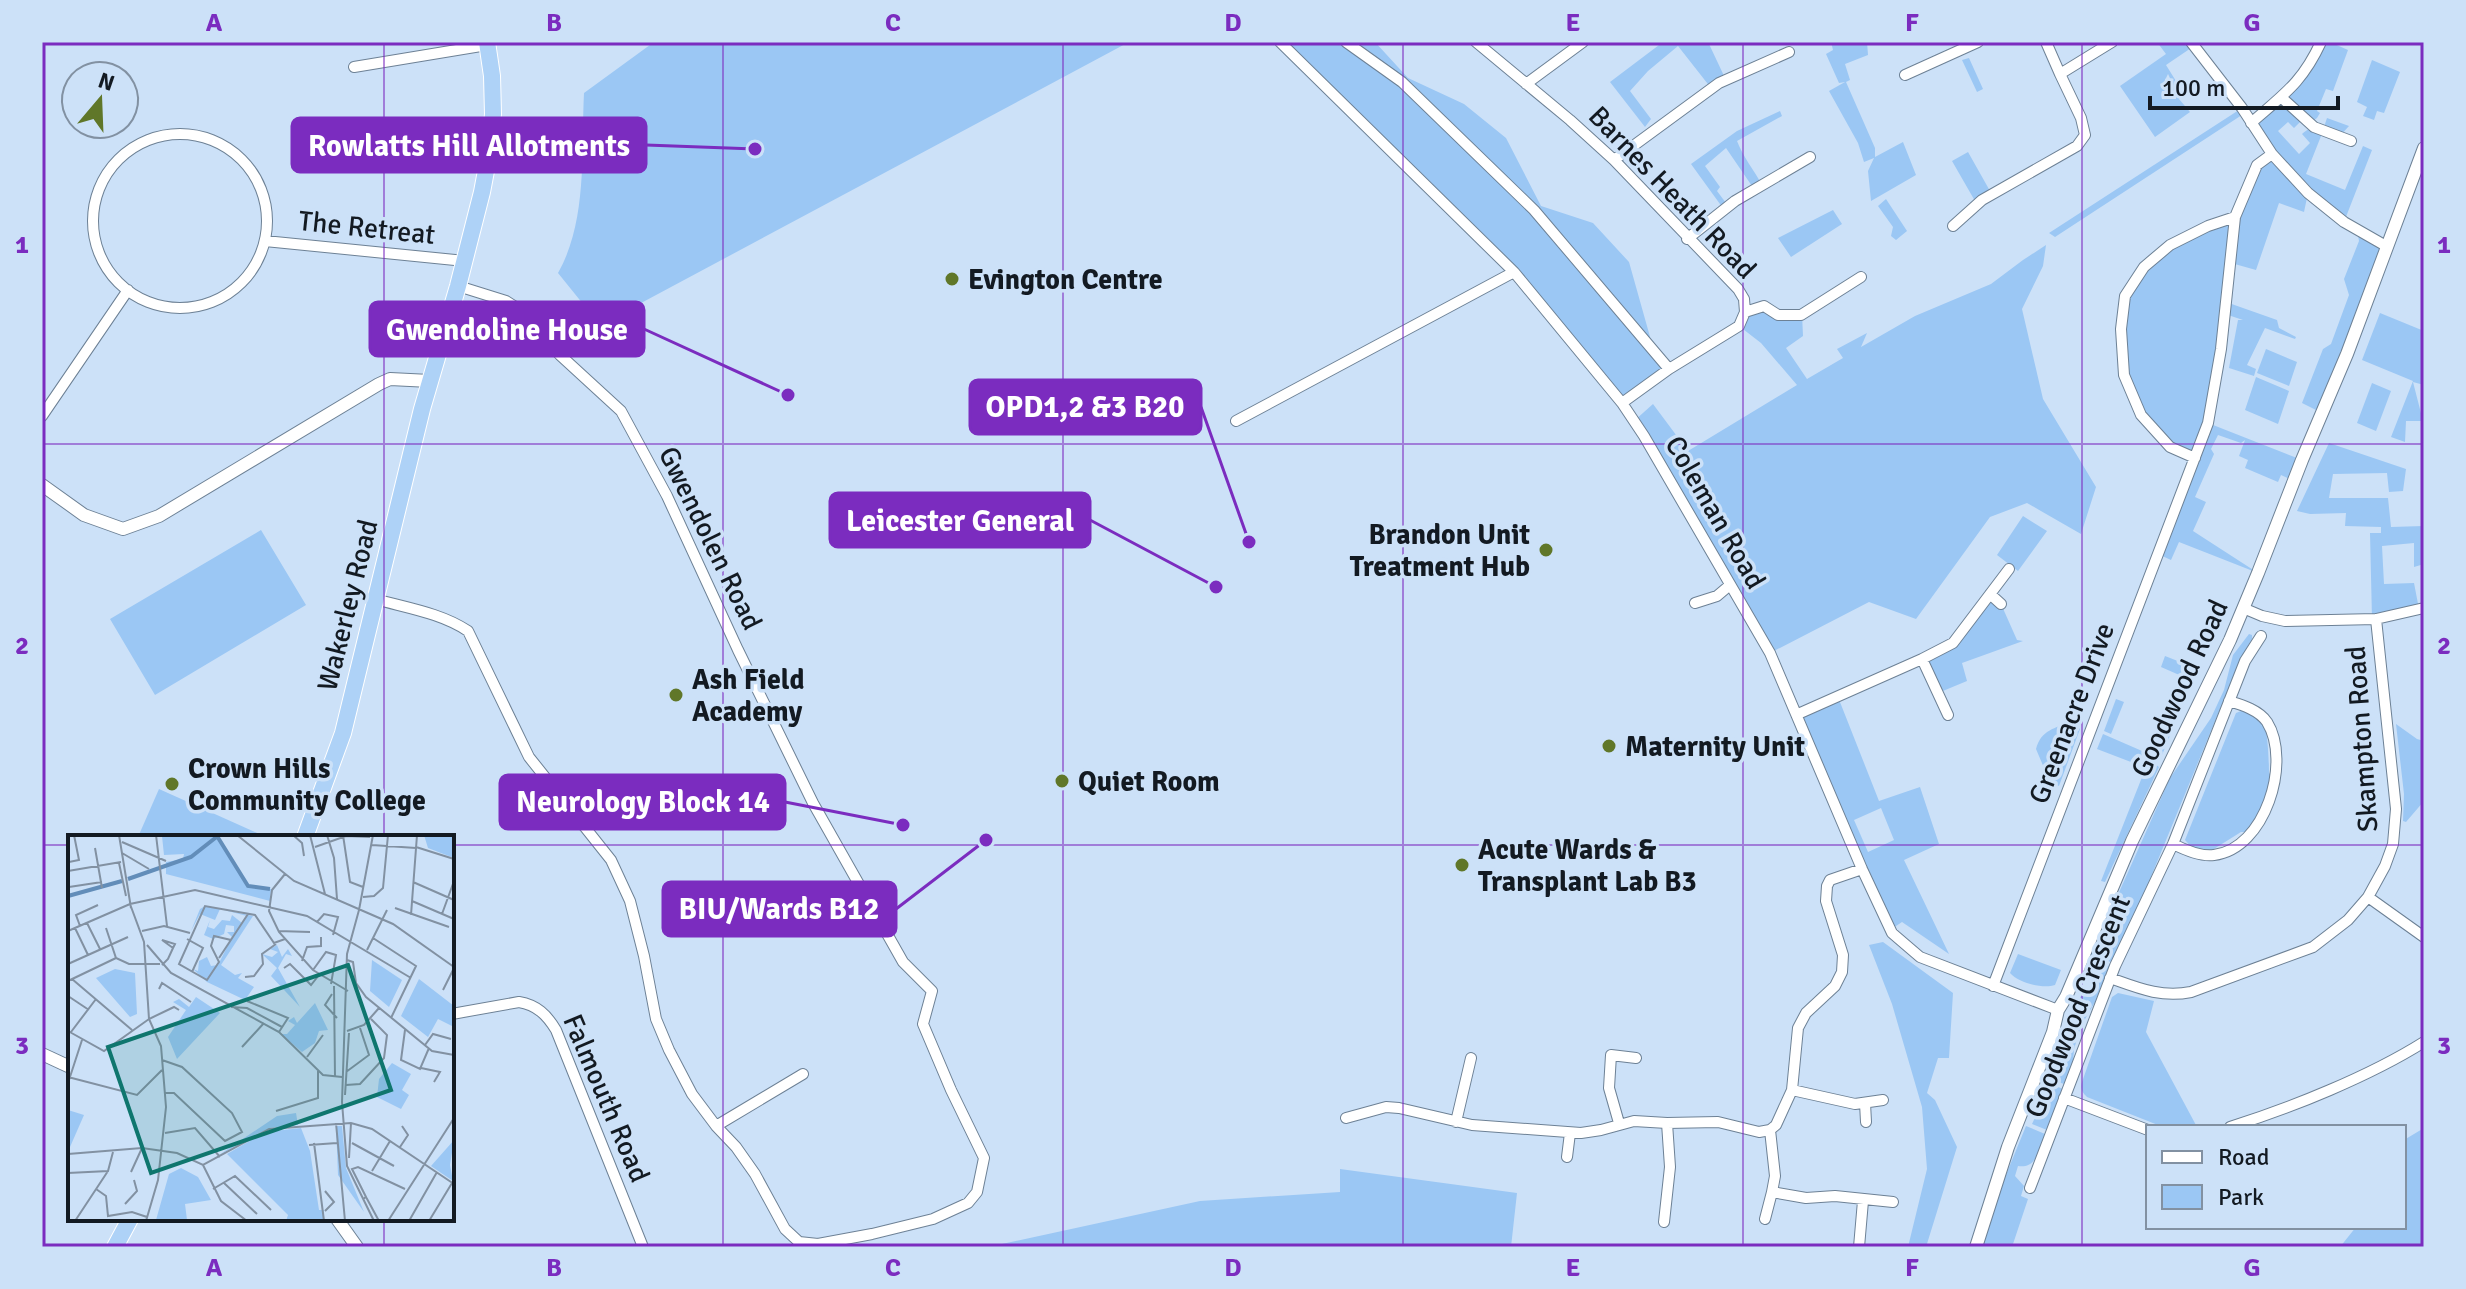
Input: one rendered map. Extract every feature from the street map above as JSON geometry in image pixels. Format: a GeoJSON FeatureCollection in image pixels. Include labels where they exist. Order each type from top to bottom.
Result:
{"type":"FeatureCollection","features":[{"type":"Feature","properties":{"kind":"highway","name":"Wakerley Road"},"geometry":{"type":"LineString","coordinates":[[306,835],[343,733],[430,381],[465,261],[489,155],[493,114],[487,44]]}},
{"type":"Feature","properties":{"kind":"highway"},"geometry":{"type":"LineString","coordinates":[[115,1247],[129,1221]]}},
{"type":"Feature","properties":{"kind":"street","name":"Coleman Road"},"geometry":{"type":"LineString","coordinates":[[1280,42],[1514,272],[1622,403],[1770,653],[1892,933],[1920,957],[2058,1010]]}},
{"type":"Feature","properties":{"kind":"street"},"geometry":{"type":"LineString","coordinates":[[1346,42],[1402,82],[1534,210],[1669,369]]}},
{"type":"Feature","properties":{"kind":"street","name":"Barnes Heath Road"},"geometry":{"type":"LineString","coordinates":[[1476,42],[1614,160],[1738,289],[1744,299],[1745,312],[1739,326],[1669,369],[1622,403]]}},
{"type":"Feature","properties":{"kind":"street"},"geometry":{"type":"LineString","coordinates":[[1526,84],[1583,42]]}},
{"type":"Feature","properties":{"kind":"street"},"geometry":{"type":"LineString","coordinates":[[1905,75],[1978,42]]}},
{"type":"Feature","properties":{"kind":"street"},"geometry":{"type":"LineString","coordinates":[[1953,226],[1982,200],[2077,146],[2085,135],[2081,118],[2046,42]]}},
{"type":"Feature","properties":{"kind":"street"},"geometry":{"type":"LineString","coordinates":[[2060,74],[2112,42]]}},
{"type":"Feature","properties":{"kind":"street"},"geometry":{"type":"LineString","coordinates":[[2191,42],[2272,154],[2308,193],[2344,222],[2386,246]]}},
{"type":"Feature","properties":{"kind":"street"},"geometry":{"type":"LineString","coordinates":[[2251,123],[2282,98],[2310,67],[2321,42]]}},
{"type":"Feature","properties":{"kind":"street"},"geometry":{"type":"LineString","coordinates":[[354,67],[487,44]]}},
{"type":"Feature","properties":{"kind":"street"},"geometry":{"type":"LineString","coordinates":[[1614,160],[1719,83],[1789,52]]}},
{"type":"Feature","properties":{"kind":"street"},"geometry":{"type":"LineString","coordinates":[[2282,98],[2314,127],[2351,141]]}},
{"type":"Feature","properties":{"kind":"street"},"geometry":{"type":"LineString","coordinates":[[163,134],[197,135],[226,146],[247,165],[262,191],[267,233],[265,241],[262,253],[246,279],[217,300],[188,308],[163,307],[134,296],[105,268],[91,225],[98,189],[116,160],[134,145],[163,134]]}},
{"type":"Feature","properties":{"kind":"street","name":"Goodwood Road"},"geometry":{"type":"LineString","coordinates":[[1976,1247],[2008,1147],[2053,1032],[2058,1010],[2145,814],[2243,608],[2347,354],[2424,148]]}},
{"type":"Feature","properties":{"kind":"street","name":"Greenacre Drive"},"geometry":{"type":"LineString","coordinates":[[1993,986],[2208,423],[2220,355],[2235,217],[2257,165],[2272,154]]}},
{"type":"Feature","properties":{"kind":"street"},"geometry":{"type":"LineString","coordinates":[[1687,239],[1735,201],[1810,157]]}},
{"type":"Feature","properties":{"kind":"street"},"geometry":{"type":"LineString","coordinates":[[2195,458],[2170,447],[2141,415],[2124,375],[2121,329],[2125,296],[2144,267],[2170,245],[2208,226],[2235,217]]}},
{"type":"Feature","properties":{"kind":"street","name":"The Retreat"},"geometry":{"type":"LineString","coordinates":[[265,241],[465,261]]}},
{"type":"Feature","properties":{"kind":"street"},"geometry":{"type":"LineString","coordinates":[[1236,421],[1514,272]]}},
{"type":"Feature","properties":{"kind":"street"},"geometry":{"type":"LineString","coordinates":[[1745,312],[1764,306],[1778,315],[1801,315],[1860,282]]}},
{"type":"Feature","properties":{"kind":"street","name":"Gwendolen Road"},"geometry":{"type":"LineString","coordinates":[[458,286],[506,301],[517,308],[560,355],[621,411],[667,496],[813,803],[903,962],[932,991],[923,1024],[984,1158],[977,1192],[968,1203],[933,1219],[818,1244],[799,1242],[785,1229],[755,1174],[736,1147],[716,1126]]}},
{"type":"Feature","properties":{"kind":"street"},"geometry":{"type":"LineString","coordinates":[[42,416],[128,290]]}},
{"type":"Feature","properties":{"kind":"street"},"geometry":{"type":"LineString","coordinates":[[449,313],[472,321],[517,308]]}},
{"type":"Feature","properties":{"kind":"street"},"geometry":{"type":"LineString","coordinates":[[42,485],[84,515],[123,529],[159,516],[379,384],[390,379],[430,381]]}},
{"type":"Feature","properties":{"kind":"street"},"geometry":{"type":"LineString","coordinates":[[1798,714],[1953,643],[2009,569]]}},
{"type":"Feature","properties":{"kind":"street"},"geometry":{"type":"LineString","coordinates":[[1695,603],[1717,596],[1730,585]]}},
{"type":"Feature","properties":{"kind":"street"},"geometry":{"type":"LineString","coordinates":[[1990,594],[2001,604]]}},
{"type":"Feature","properties":{"kind":"street"},"geometry":{"type":"LineString","coordinates":[[375,599],[454,621],[468,631],[529,757],[611,860],[630,901],[656,1019],[692,1094],[716,1126],[803,1074]]}},
{"type":"Feature","properties":{"kind":"street"},"geometry":{"type":"LineString","coordinates":[[2243,608],[2285,621],[2374,619],[2424,608]]}},
{"type":"Feature","properties":{"kind":"street","name":"Skampton Road"},"geometry":{"type":"LineString","coordinates":[[2110,978],[2158,994],[2191,992],[2313,947],[2348,920],[2368,897],[2393,844],[2396,809],[2374,619]]}},
{"type":"Feature","properties":{"kind":"street","name":"Goodwood Crescent"},"geometry":{"type":"LineString","coordinates":[[2030,1188],[2110,978],[2173,844],[2245,661],[2261,636]]}},
{"type":"Feature","properties":{"kind":"street"},"geometry":{"type":"LineString","coordinates":[[1922,659],[1948,715]]}},
{"type":"Feature","properties":{"kind":"street"},"geometry":{"type":"LineString","coordinates":[[2173,844],[2213,856],[2226,852],[2252,831],[2269,805],[2276,765],[2268,723],[2260,715],[2229,701]]}},
{"type":"Feature","properties":{"kind":"street"},"geometry":{"type":"LineString","coordinates":[[1346,1118],[1373,1110],[1399,1108],[1456,1122],[1570,1133],[1601,1130],[1634,1121],[1718,1122],[1759,1132],[1770,1130],[1776,1125],[1792,1090],[1798,1028],[1806,1013],[1835,986],[1842,972],[1843,955],[1826,901],[1827,886],[1830,880],[1862,869]]}},
{"type":"Feature","properties":{"kind":"street"},"geometry":{"type":"LineString","coordinates":[[2368,897],[2424,937]]}},
{"type":"Feature","properties":{"kind":"street","name":"Falmouth Road"},"geometry":{"type":"LineString","coordinates":[[454,1014],[519,1002],[528,1003],[548,1017],[556,1030],[643,1247]]}},
{"type":"Feature","properties":{"kind":"street"},"geometry":{"type":"LineString","coordinates":[[2235,1125],[2316,1095],[2394,1060],[2424,1042]]}},
{"type":"Feature","properties":{"kind":"street"},"geometry":{"type":"LineString","coordinates":[[42,1054],[68,1066]]}},
{"type":"Feature","properties":{"kind":"street"},"geometry":{"type":"LineString","coordinates":[[1619,1123],[1609,1088],[1611,1055],[1636,1058]]}},
{"type":"Feature","properties":{"kind":"street"},"geometry":{"type":"LineString","coordinates":[[1456,1122],[1471,1058]]}},
{"type":"Feature","properties":{"kind":"street"},"geometry":{"type":"LineString","coordinates":[[1792,1090],[1855,1104],[1883,1100]]}},
{"type":"Feature","properties":{"kind":"street"},"geometry":{"type":"LineString","coordinates":[[2064,1098],[2146,1129]]}},
{"type":"Feature","properties":{"kind":"street"},"geometry":{"type":"LineString","coordinates":[[1865,1103],[1866,1122]]}},
{"type":"Feature","properties":{"kind":"street"},"geometry":{"type":"LineString","coordinates":[[1664,1222],[1670,1167],[1667,1123]]}},
{"type":"Feature","properties":{"kind":"street"},"geometry":{"type":"LineString","coordinates":[[1765,1219],[1775,1176],[1770,1130]]}},
{"type":"Feature","properties":{"kind":"street"},"geometry":{"type":"LineString","coordinates":[[1567,1157],[1570,1133]]}},
{"type":"Feature","properties":{"kind":"street"},"geometry":{"type":"LineString","coordinates":[[1772,1192],[1806,1198],[1835,1196],[1893,1202]]}},
{"type":"Feature","properties":{"kind":"street"},"geometry":{"type":"LineString","coordinates":[[1859,1247],[1863,1201]]}},
{"type":"Feature","properties":{"kind":"street"},"geometry":{"type":"LineString","coordinates":[[338,1221],[357,1247]]}},
{"type":"Feature","properties":{"kind":"green space"},"geometry":{"type":"Polygon","coordinates":[[[654,42],[1129,42],[600,325],[558,273],[568,252],[579,208],[584,93],[654,42]]]}},
{"type":"Feature","properties":{"kind":"green space"},"geometry":{"type":"Polygon","coordinates":[[[1280,42],[1375,42],[1408,78],[1464,104],[1506,138],[1541,206],[1593,223],[1629,262],[1654,351],[1669,369],[1622,403],[1514,272],[1280,42]]]}},
{"type":"Feature","properties":{"kind":"green space"},"geometry":{"type":"Polygon","coordinates":[[[1663,42],[1712,42],[1709,44],[1725,78],[1711,88],[1678,46],[1630,91],[1651,119],[1645,127],[1610,82],[1663,42]]]}},
{"type":"Feature","properties":{"kind":"green space"},"geometry":{"type":"Polygon","coordinates":[[[1831,42],[1867,42],[1868,55],[1845,64],[1850,80],[1846,82],[1875,148],[1875,157],[1903,142],[1916,175],[1871,201],[1868,171],[1874,158],[1864,162],[1858,143],[1829,91],[1845,82],[1839,83],[1826,54],[1833,50],[1831,42]]]}},
{"type":"Feature","properties":{"kind":"green space"},"geometry":{"type":"Polygon","coordinates":[[[2157,42],[2192,42],[2194,46],[2166,65],[2184,94],[2179,99],[2190,112],[2155,137],[2120,86],[2166,54],[2157,42]]]}},
{"type":"Feature","properties":{"kind":"green space"},"geometry":{"type":"Polygon","coordinates":[[[2321,42],[2330,42],[2348,50],[2333,91],[2326,89],[2317,118],[2310,123],[2304,118],[2294,128],[2288,122],[2278,131],[2299,154],[2310,143],[2302,134],[2312,128],[2323,130],[2327,118],[2349,126],[2339,137],[2323,131],[2306,174],[2345,190],[2363,146],[2372,150],[2344,222],[2308,193],[2304,212],[2279,203],[2256,270],[2231,263],[2226,302],[2277,320],[2279,328],[2296,337],[2265,328],[2247,365],[2256,369],[2254,376],[2229,368],[2238,320],[2243,320],[2225,314],[2208,423],[2302,460],[2294,481],[2281,475],[2278,482],[2245,468],[2248,460],[2239,456],[2245,440],[2241,443],[2218,435],[2211,449],[2214,454],[2195,497],[2206,502],[2193,531],[2258,573],[2179,542],[2171,560],[2158,554],[2194,459],[2170,447],[2141,415],[2124,375],[2121,329],[2128,290],[2170,245],[2235,217],[2257,165],[2272,154],[2251,123],[2282,98],[2321,42]]]}},
{"type":"Feature","properties":{"kind":"green space"},"geometry":{"type":"Polygon","coordinates":[[[1969,58],[1983,89],[1977,92],[1962,60],[1969,58]]]}},
{"type":"Feature","properties":{"kind":"green space"},"geometry":{"type":"Polygon","coordinates":[[[2372,60],[2400,72],[2384,113],[2377,111],[2374,120],[2363,116],[2367,107],[2357,102],[2372,60]]]}},
{"type":"Feature","properties":{"kind":"green space"},"geometry":{"type":"Polygon","coordinates":[[[2242,108],[2245,113],[2055,237],[2049,233],[2242,108]]]}},
{"type":"Feature","properties":{"kind":"green space"},"geometry":{"type":"Polygon","coordinates":[[[1780,111],[1782,116],[1737,141],[1762,185],[1754,189],[1726,148],[1705,166],[1729,207],[1725,211],[1691,164],[1737,131],[1780,111]]]}},
{"type":"Feature","properties":{"kind":"green space"},"geometry":{"type":"Polygon","coordinates":[[[1968,152],[1990,191],[1975,201],[1952,161],[1968,152]]]}},
{"type":"Feature","properties":{"kind":"green space"},"geometry":{"type":"Polygon","coordinates":[[[1886,199],[1907,231],[1896,240],[1891,236],[1893,227],[1878,206],[1886,199]]]}},
{"type":"Feature","properties":{"kind":"green space"},"geometry":{"type":"Polygon","coordinates":[[[1833,210],[1842,224],[1791,257],[1778,238],[1833,210]]]}},
{"type":"Feature","properties":{"kind":"green space"},"geometry":{"type":"Polygon","coordinates":[[[2357,230],[2386,246],[2322,413],[2302,403],[2323,349],[2331,344],[2349,295],[2344,279],[2359,241],[2357,230]]]}},
{"type":"Feature","properties":{"kind":"green space"},"geometry":{"type":"Polygon","coordinates":[[[2046,245],[2043,266],[2022,309],[2043,399],[2096,487],[2081,534],[2027,503],[1990,517],[1916,619],[1869,602],[1770,653],[1634,421],[1653,404],[1688,451],[1797,385],[1761,343],[1739,326],[1745,312],[1764,306],[1777,315],[1802,314],[1803,336],[1786,348],[1807,379],[1843,358],[1837,349],[1867,333],[1861,347],[1915,316],[1991,284],[2046,245]]]}},
{"type":"Feature","properties":{"kind":"green space"},"geometry":{"type":"Polygon","coordinates":[[[2380,313],[2424,331],[2424,385],[2413,382],[2423,421],[2406,421],[2405,442],[2391,437],[2413,381],[2362,360],[2380,313]]]}},
{"type":"Feature","properties":{"kind":"green space"},"geometry":{"type":"Polygon","coordinates":[[[2266,349],[2297,362],[2289,386],[2257,373],[2266,349]]]}},
{"type":"Feature","properties":{"kind":"green space"},"geometry":{"type":"Polygon","coordinates":[[[2256,377],[2289,391],[2278,424],[2245,410],[2256,377]]]}},
{"type":"Feature","properties":{"kind":"green space"},"geometry":{"type":"Polygon","coordinates":[[[2372,383],[2391,391],[2376,431],[2357,423],[2372,383]]]}},
{"type":"Feature","properties":{"kind":"green space"},"geometry":{"type":"Polygon","coordinates":[[[2329,443],[2406,469],[2403,491],[2389,492],[2387,473],[2333,474],[2329,498],[2388,498],[2391,527],[2424,526],[2424,564],[2414,567],[2414,543],[2382,546],[2384,584],[2414,583],[2419,609],[2372,619],[2370,533],[2381,533],[2381,527],[2345,526],[2346,513],[2310,514],[2297,511],[2329,443]]]}},
{"type":"Feature","properties":{"kind":"green space"},"geometry":{"type":"Polygon","coordinates":[[[2023,516],[2047,531],[2018,571],[1997,555],[2023,516]]]}},
{"type":"Feature","properties":{"kind":"green space"},"geometry":{"type":"Polygon","coordinates":[[[261,530],[306,605],[155,695],[110,619],[261,530]]]}},
{"type":"Feature","properties":{"kind":"green space"},"geometry":{"type":"Polygon","coordinates":[[[1990,594],[2001,604],[2017,640],[2023,641],[1962,663],[1967,681],[1938,693],[1922,659],[1953,643],[1990,594]]]}},
{"type":"Feature","properties":{"kind":"green space"},"geometry":{"type":"Polygon","coordinates":[[[2249,634],[2252,639],[2241,658],[2148,884],[2111,962],[2102,959],[2091,976],[2083,973],[2170,778],[2211,718],[2224,690],[2233,655],[2249,634]]]}},
{"type":"Feature","properties":{"kind":"green space"},"geometry":{"type":"Polygon","coordinates":[[[2165,656],[2198,669],[2193,681],[2161,667],[2165,656]]]}},
{"type":"Feature","properties":{"kind":"green space"},"geometry":{"type":"Polygon","coordinates":[[[1838,697],[1879,801],[1920,787],[1939,844],[1904,860],[1949,954],[1902,922],[1893,928],[1798,714],[1838,697]],[[1881,808],[1854,820],[1868,852],[1894,840],[1881,808]]]}},
{"type":"Feature","properties":{"kind":"green space"},"geometry":{"type":"Polygon","coordinates":[[[2116,699],[2124,702],[2111,734],[2104,731],[2116,699]]]}},
{"type":"Feature","properties":{"kind":"green space"},"geometry":{"type":"Polygon","coordinates":[[[2241,711],[2258,717],[2265,729],[2269,773],[2272,776],[2266,804],[2246,832],[2209,852],[2192,848],[2185,840],[2236,713],[2241,711]]]}},
{"type":"Feature","properties":{"kind":"green space"},"geometry":{"type":"Polygon","coordinates":[[[2163,718],[2175,723],[2162,755],[2150,750],[2163,718]]]}},
{"type":"Feature","properties":{"kind":"green space"},"geometry":{"type":"Polygon","coordinates":[[[2071,722],[2080,729],[2059,786],[2050,782],[2036,749],[2045,734],[2071,722]]]}},
{"type":"Feature","properties":{"kind":"green space"},"geometry":{"type":"Polygon","coordinates":[[[2396,724],[2424,741],[2424,801],[2406,822],[2403,821],[2404,794],[2396,724]]]}},
{"type":"Feature","properties":{"kind":"green space"},"geometry":{"type":"Polygon","coordinates":[[[2103,734],[2149,754],[2144,767],[2097,749],[2103,734]]]}},
{"type":"Feature","properties":{"kind":"green space"},"geometry":{"type":"Polygon","coordinates":[[[2148,762],[2159,767],[2105,882],[2101,881],[2148,762]]]}},
{"type":"Feature","properties":{"kind":"green space"},"geometry":{"type":"Polygon","coordinates":[[[159,789],[262,835],[139,835],[159,789]]]}},
{"type":"Feature","properties":{"kind":"green space"},"geometry":{"type":"Polygon","coordinates":[[[1883,942],[1953,993],[1949,1058],[1938,1058],[1927,1093],[1935,1100],[1957,1147],[1926,1247],[1908,1247],[1927,1169],[1922,1107],[1892,1004],[1869,945],[1883,942]]]}},
{"type":"Feature","properties":{"kind":"green space"},"geometry":{"type":"Polygon","coordinates":[[[2018,954],[2061,970],[2055,985],[2038,986],[2014,977],[2010,973],[2018,954]]]}},
{"type":"Feature","properties":{"kind":"green space"},"geometry":{"type":"Polygon","coordinates":[[[2103,964],[2109,966],[2095,1002],[2081,1026],[2073,1062],[2064,1084],[2053,1080],[2067,1029],[2082,993],[2086,993],[2103,964]]]}},
{"type":"Feature","properties":{"kind":"green space"},"geometry":{"type":"Polygon","coordinates":[[[2118,993],[2154,1001],[2146,1032],[2196,1125],[2158,1125],[2087,1097],[2083,1092],[2082,1082],[2112,997],[2118,993]]]}},
{"type":"Feature","properties":{"kind":"green space"},"geometry":{"type":"Polygon","coordinates":[[[2051,1084],[2063,1089],[2047,1130],[2032,1124],[2051,1084]]]}},
{"type":"Feature","properties":{"kind":"green space"},"geometry":{"type":"Polygon","coordinates":[[[2026,1126],[2045,1134],[2034,1161],[2018,1166],[2015,1176],[2024,1186],[2021,1196],[2028,1199],[2012,1247],[1982,1247],[2001,1187],[2026,1126]]]}},
{"type":"Feature","properties":{"kind":"green space"},"geometry":{"type":"Polygon","coordinates":[[[2424,1128],[2424,1247],[2340,1247],[2354,1229],[2406,1229],[2406,1139],[2424,1128]]]}},
{"type":"Feature","properties":{"kind":"green space"},"geometry":{"type":"Polygon","coordinates":[[[1340,1169],[1517,1193],[1511,1247],[988,1247],[1200,1201],[1340,1192],[1340,1169]]]}},
{"type":"Feature","properties":{"kind":"place","name":"Rowlatts Hill Allotments"},"geometry":{"type":"Point","coordinates":[755,149]}},
{"type":"Feature","properties":{"kind":"place","name":"Evington Centre"},"geometry":{"type":"Point","coordinates":[952,279]}},
{"type":"Feature","properties":{"kind":"place","name":"Gwendoline House"},"geometry":{"type":"Point","coordinates":[788,395]}},
{"type":"Feature","properties":{"kind":"place","name":"OPD1,2 &3 B20"},"geometry":{"type":"Point","coordinates":[1249,542]}},
{"type":"Feature","properties":{"kind":"place","name":"Brandon Unit Treatment Hub"},"geometry":{"type":"Point","coordinates":[1546,550]}},
{"type":"Feature","properties":{"kind":"place","name":"Leicester General"},"geometry":{"type":"Point","coordinates":[1216,587]}},
{"type":"Feature","properties":{"kind":"place","name":"Ash Field Academy"},"geometry":{"type":"Point","coordinates":[676,695]}},
{"type":"Feature","properties":{"kind":"place","name":"Maternity Unit"},"geometry":{"type":"Point","coordinates":[1609,746]}},
{"type":"Feature","properties":{"kind":"place","name":"Quiet Room"},"geometry":{"type":"Point","coordinates":[1062,781]}},
{"type":"Feature","properties":{"kind":"place","name":"Crown Hills Community College"},"geometry":{"type":"Point","coordinates":[172,784]}},
{"type":"Feature","properties":{"kind":"place","name":"Neurology Block 14"},"geometry":{"type":"Point","coordinates":[903,825]}},
{"type":"Feature","properties":{"kind":"place","name":"BIU/Wards B12"},"geometry":{"type":"Point","coordinates":[986,840]}},
{"type":"Feature","properties":{"kind":"place","name":"Acute Wards & Transplant Lab B3"},"geometry":{"type":"Point","coordinates":[1462,865]}}]}
